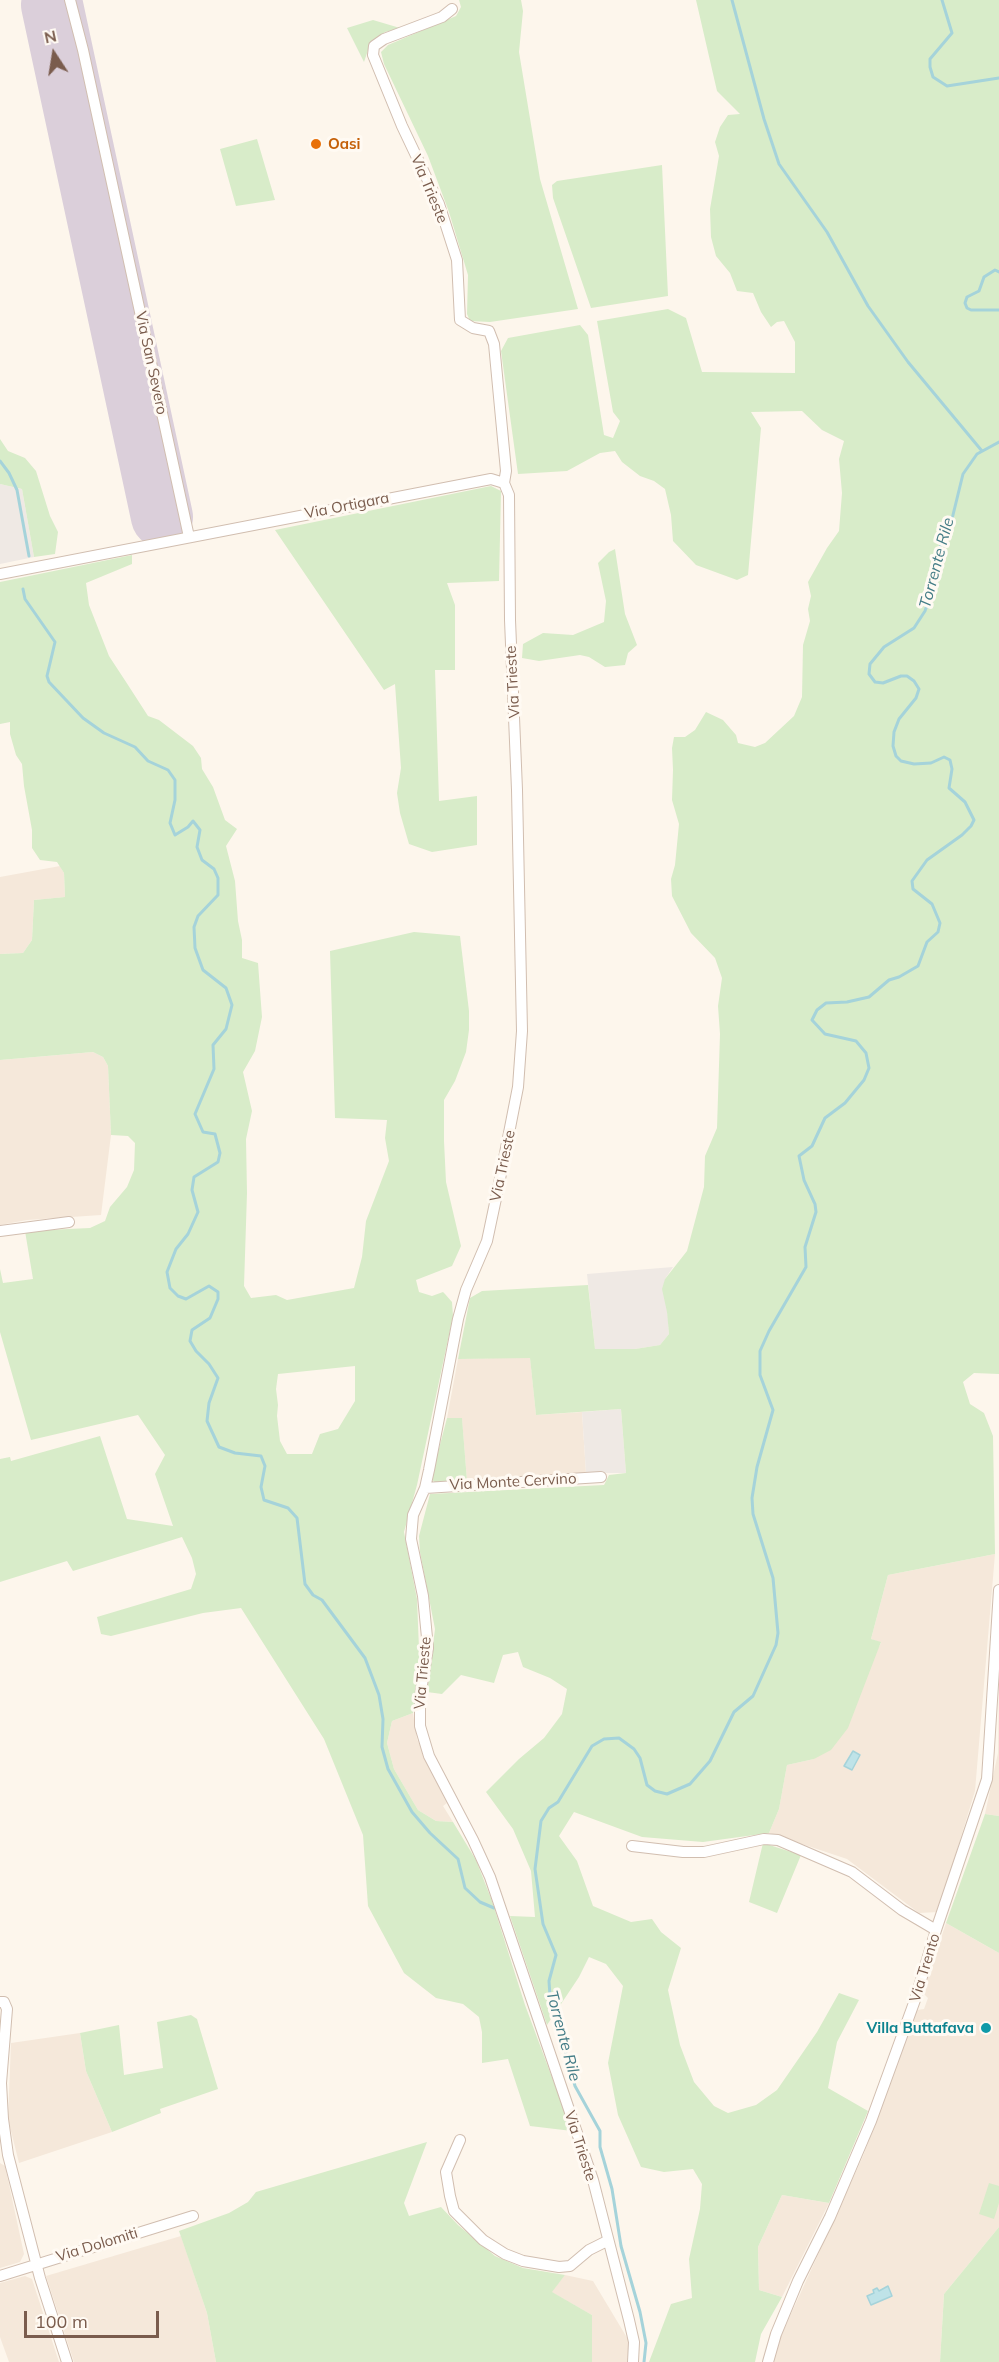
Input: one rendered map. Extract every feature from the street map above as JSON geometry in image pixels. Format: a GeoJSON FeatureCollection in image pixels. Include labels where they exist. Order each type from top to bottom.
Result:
{"type":"FeatureCollection","features":[{"type":"Feature","properties":{"kind":"street","name":"Via San Severo"},"geometry":{"type":"LineString","coordinates":[[70,0],[189,537]]}},
{"type":"Feature","properties":{"kind":"street","name":"Via Trieste"},"geometry":{"type":"LineString","coordinates":[[452,9],[442,16],[384,39],[374,46],[373,55],[402,126],[439,204],[457,260],[460,320],[473,328],[489,331],[494,344],[506,471],[504,483],[509,495],[510,620],[517,790],[522,1031],[518,1087],[510,1139],[487,1241],[466,1290],[458,1319],[425,1488],[413,1515],[411,1539],[423,1596],[428,1648],[419,1710],[423,1740],[429,1756],[490,1877],[592,2180],[634,2342],[633,2362]]}},
{"type":"Feature","properties":{"kind":"street","name":"Via Ortigara"},"geometry":{"type":"LineString","coordinates":[[189,537],[492,479],[504,483]]}},
{"type":"Feature","properties":{"kind":"street"},"geometry":{"type":"LineString","coordinates":[[0,574],[189,537]]}},
{"type":"Feature","properties":{"kind":"street"},"geometry":{"type":"LineString","coordinates":[[0,1231],[69,1222]]}},
{"type":"Feature","properties":{"kind":"street","name":"Via Monte Cervino"},"geometry":{"type":"LineString","coordinates":[[425,1488],[601,1477]]}},
{"type":"Feature","properties":{"kind":"street","name":"Via Trento"},"geometry":{"type":"LineString","coordinates":[[768,2362],[776,2334],[798,2281],[830,2217],[871,2121],[915,2000],[987,1779],[999,1591]]}},
{"type":"Feature","properties":{"kind":"street"},"geometry":{"type":"LineString","coordinates":[[632,1846],[694,1852],[764,1839],[778,1840],[852,1872],[902,1910],[936,1930]]}},
{"type":"Feature","properties":{"kind":"street"},"geometry":{"type":"LineString","coordinates":[[2,2002],[7,2009],[1,2083],[4,2157],[67,2362]]}},
{"type":"Feature","properties":{"kind":"street"},"geometry":{"type":"LineString","coordinates":[[460,2140],[446,2172],[450,2196],[454,2211],[483,2240],[505,2254],[522,2261],[559,2267],[570,2266],[589,2250],[608,2241]]}},
{"type":"Feature","properties":{"kind":"street","name":"Via Dolomiti"},"geometry":{"type":"LineString","coordinates":[[0,2276],[194,2216]]}},
{"type":"Feature","properties":{"kind":"shaded area"},"geometry":{"type":"Polygon","coordinates":[[[0,484],[22,489],[34,557],[0,564],[0,484]]]}},
{"type":"Feature","properties":{"kind":"shaded area"},"geometry":{"type":"Polygon","coordinates":[[[60,866],[64,873],[65,897],[34,900],[32,940],[23,953],[0,954],[0,877],[60,866]]]}},
{"type":"Feature","properties":{"kind":"shaded area"},"geometry":{"type":"Polygon","coordinates":[[[93,1052],[103,1057],[108,1066],[111,1135],[101,1215],[27,1220],[0,1225],[0,1060],[93,1052]]]}},
{"type":"Feature","properties":{"kind":"shaded area"},"geometry":{"type":"Polygon","coordinates":[[[673,1267],[665,1279],[669,1334],[660,1345],[635,1349],[595,1349],[587,1274],[673,1267]]]}},
{"type":"Feature","properties":{"kind":"shaded area"},"geometry":{"type":"Polygon","coordinates":[[[530,1357],[536,1415],[582,1412],[586,1473],[467,1481],[462,1419],[447,1418],[458,1359],[530,1357]]]}},
{"type":"Feature","properties":{"kind":"shaded area"},"geometry":{"type":"Polygon","coordinates":[[[621,1409],[626,1473],[586,1473],[582,1412],[621,1409]]]}},
{"type":"Feature","properties":{"kind":"shaded area"},"geometry":{"type":"Polygon","coordinates":[[[995,1554],[975,1791],[938,1912],[919,1913],[847,1859],[769,1833],[779,1809],[787,1765],[814,1759],[881,1643],[871,1639],[888,1575],[995,1554]]]}},
{"type":"Feature","properties":{"kind":"shaded area"},"geometry":{"type":"Polygon","coordinates":[[[999,1684],[999,1816],[985,1814],[998,1753],[999,1684]]]}},
{"type":"Feature","properties":{"kind":"shaded area"},"geometry":{"type":"Polygon","coordinates":[[[413,1713],[417,1739],[447,1803],[443,1806],[453,1822],[436,1821],[418,1810],[394,1769],[387,1743],[392,1721],[413,1713]]]}},
{"type":"Feature","properties":{"kind":"shaded area"},"geometry":{"type":"Polygon","coordinates":[[[946,1923],[999,1953],[999,2227],[944,2294],[940,2362],[773,2362],[780,2338],[863,2156],[917,2010],[924,2009],[928,1998],[923,1993],[946,1923]]]}},
{"type":"Feature","properties":{"kind":"shaded area"},"geometry":{"type":"Polygon","coordinates":[[[80,2033],[86,2071],[112,2132],[19,2163],[8,2119],[11,2043],[80,2033]]]}},
{"type":"Feature","properties":{"kind":"shaded area"},"geometry":{"type":"Polygon","coordinates":[[[0,2163],[5,2166],[24,2254],[20,2262],[0,2268],[0,2163]]]}},
{"type":"Feature","properties":{"kind":"shaded area"},"geometry":{"type":"Polygon","coordinates":[[[782,2195],[829,2203],[782,2297],[759,2290],[758,2247],[782,2195]]]}},
{"type":"Feature","properties":{"kind":"shaded area"},"geometry":{"type":"Polygon","coordinates":[[[181,2236],[207,2313],[216,2362],[74,2362],[46,2276],[181,2236]]]}},
{"type":"Feature","properties":{"kind":"shaded area"},"geometry":{"type":"Polygon","coordinates":[[[565,2275],[593,2281],[629,2341],[627,2362],[592,2362],[592,2315],[551,2292],[565,2275]]]}},
{"type":"Feature","properties":{"kind":"shaded area"},"geometry":{"type":"Polygon","coordinates":[[[25,2276],[32,2279],[59,2362],[9,2362],[0,2337],[0,2283],[25,2276]]]}},
{"type":"Feature","properties":{"kind":"green space"},"geometry":{"type":"Polygon","coordinates":[[[459,0],[521,0],[523,11],[519,52],[540,179],[578,309],[490,322],[470,321],[467,314],[468,275],[449,212],[428,156],[384,64],[381,52],[388,45],[456,16],[461,7],[459,0]]]}},
{"type":"Feature","properties":{"kind":"green space"},"geometry":{"type":"Polygon","coordinates":[[[696,0],[999,0],[999,1374],[974,1373],[963,1382],[970,1404],[984,1413],[993,1436],[995,1554],[888,1575],[871,1639],[881,1642],[848,1728],[831,1750],[814,1759],[787,1765],[779,1809],[769,1833],[703,1842],[642,1837],[574,1812],[559,1836],[577,1861],[593,1906],[631,1922],[652,1919],[661,1932],[681,1948],[668,1990],[680,2045],[694,2082],[714,2106],[728,2113],[756,2105],[777,2090],[817,2032],[839,1993],[859,2000],[837,2042],[828,2088],[868,2111],[829,2203],[782,2195],[758,2247],[759,2290],[782,2297],[761,2334],[755,2362],[649,2362],[671,2304],[692,2298],[689,2259],[700,2209],[702,2184],[693,2169],[664,2172],[641,2167],[618,2115],[608,2063],[623,1986],[606,1964],[589,1957],[579,1977],[547,2025],[510,1916],[535,1917],[531,1871],[513,1829],[486,1792],[544,1738],[562,1714],[567,1689],[550,1678],[523,1667],[518,1652],[503,1655],[494,1683],[461,1675],[442,1694],[427,1692],[435,1629],[419,1536],[430,1494],[604,1485],[609,1475],[626,1473],[621,1409],[536,1415],[530,1358],[458,1359],[470,1298],[482,1291],[588,1285],[595,1349],[635,1349],[660,1345],[669,1334],[662,1289],[665,1279],[687,1251],[704,1187],[705,1156],[717,1128],[720,1034],[718,1006],[722,978],[715,958],[691,933],[672,896],[671,879],[675,865],[679,824],[672,800],[674,737],[685,737],[695,730],[706,712],[723,720],[736,735],[738,743],[755,747],[765,743],[794,716],[802,697],[803,645],[810,621],[808,609],[811,596],[808,582],[839,531],[842,493],[839,459],[844,441],[822,430],[802,411],[751,412],[761,428],[748,575],[737,580],[696,565],[673,541],[671,515],[665,489],[654,481],[640,476],[622,462],[615,451],[600,453],[567,471],[518,474],[501,351],[508,338],[580,325],[588,335],[604,435],[613,438],[620,421],[613,412],[597,321],[668,309],[686,318],[702,372],[795,373],[795,342],[784,321],[777,322],[771,327],[761,312],[753,293],[737,291],[730,273],[716,256],[711,237],[710,209],[719,156],[715,142],[720,127],[728,115],[740,114],[717,91],[696,0]]]}},
{"type":"Feature","properties":{"kind":"green space"},"geometry":{"type":"Polygon","coordinates":[[[373,20],[400,28],[385,32],[370,44],[364,62],[347,28],[373,20]]]}},
{"type":"Feature","properties":{"kind":"green space"},"geometry":{"type":"Polygon","coordinates":[[[257,139],[275,200],[236,206],[220,149],[257,139]]]}},
{"type":"Feature","properties":{"kind":"green space"},"geometry":{"type":"Polygon","coordinates":[[[662,165],[668,296],[591,308],[553,198],[552,185],[557,181],[662,165]]]}},
{"type":"Feature","properties":{"kind":"green space"},"geometry":{"type":"Polygon","coordinates":[[[0,439],[8,451],[25,458],[36,471],[50,516],[58,532],[55,554],[34,557],[22,489],[0,484],[0,439]]]}},
{"type":"Feature","properties":{"kind":"green space"},"geometry":{"type":"Polygon","coordinates":[[[491,486],[501,491],[499,581],[447,583],[455,605],[455,670],[435,670],[439,801],[477,796],[477,845],[432,852],[409,844],[400,813],[397,793],[401,768],[395,684],[384,690],[275,530],[491,486]]]}},
{"type":"Feature","properties":{"kind":"green space"},"geometry":{"type":"Polygon","coordinates":[[[615,549],[625,614],[637,645],[628,653],[625,665],[605,667],[589,657],[580,655],[539,661],[522,658],[523,644],[543,633],[573,635],[604,622],[606,601],[598,563],[615,549]]]}},
{"type":"Feature","properties":{"kind":"green space"},"geometry":{"type":"Polygon","coordinates":[[[132,555],[132,564],[86,583],[89,605],[109,656],[148,716],[159,720],[193,746],[201,758],[202,769],[213,787],[225,820],[237,829],[226,846],[235,881],[242,958],[258,963],[262,1017],[255,1051],[243,1072],[252,1111],[246,1139],[244,1286],[251,1298],[276,1295],[287,1300],[354,1288],[362,1257],[366,1221],[389,1161],[385,1138],[387,1120],[335,1118],[330,951],[414,932],[460,936],[469,1011],[469,1030],[466,1052],[455,1081],[444,1100],[444,1141],[446,1182],[461,1246],[452,1266],[416,1280],[419,1292],[432,1296],[443,1292],[452,1302],[453,1316],[417,1485],[404,1532],[417,1599],[420,1674],[413,1713],[392,1721],[387,1743],[394,1769],[418,1810],[436,1821],[453,1822],[476,1860],[492,1901],[525,2005],[572,2131],[530,2126],[508,2059],[482,2063],[482,2032],[479,2017],[463,2004],[436,1998],[404,1973],[368,1906],[363,1835],[324,1739],[241,1608],[203,1613],[111,1636],[101,1634],[97,1617],[191,1589],[196,1574],[192,1558],[182,1537],[73,1571],[67,1561],[0,1582],[0,1459],[10,1457],[11,1461],[100,1436],[127,1519],[173,1526],[155,1474],[165,1455],[138,1415],[31,1440],[0,1332],[0,1269],[3,1283],[33,1279],[25,1231],[90,1228],[105,1221],[110,1207],[127,1187],[134,1170],[135,1143],[128,1136],[111,1135],[108,1066],[103,1057],[93,1052],[0,1060],[0,954],[23,953],[32,940],[34,900],[65,897],[64,873],[57,862],[40,860],[32,848],[32,830],[22,764],[16,755],[10,734],[10,722],[0,724],[0,582],[132,555]],[[355,1366],[278,1374],[277,1416],[280,1441],[287,1454],[312,1454],[320,1434],[338,1429],[355,1401],[355,1366]]]}},
{"type":"Feature","properties":{"kind":"green space"},"geometry":{"type":"Polygon","coordinates":[[[447,1418],[462,1418],[467,1481],[436,1483],[431,1479],[447,1418]]]}},
{"type":"Feature","properties":{"kind":"green space"},"geometry":{"type":"Polygon","coordinates":[[[985,1814],[999,1816],[999,1953],[946,1923],[985,1814]]]}},
{"type":"Feature","properties":{"kind":"green space"},"geometry":{"type":"Polygon","coordinates":[[[763,1843],[801,1855],[777,1913],[749,1902],[763,1843]]]}},
{"type":"Feature","properties":{"kind":"green space"},"geometry":{"type":"Polygon","coordinates":[[[191,2015],[197,2019],[218,2089],[160,2109],[161,2113],[112,2132],[86,2071],[80,2033],[119,2025],[124,2075],[163,2068],[157,2022],[191,2015]]]}},
{"type":"Feature","properties":{"kind":"green space"},"geometry":{"type":"Polygon","coordinates":[[[427,2142],[404,2203],[409,2216],[441,2207],[458,2225],[495,2256],[523,2268],[565,2275],[552,2292],[592,2315],[592,2362],[216,2362],[207,2313],[179,2231],[229,2213],[248,2202],[256,2192],[427,2142]]]}},
{"type":"Feature","properties":{"kind":"green space"},"geometry":{"type":"Polygon","coordinates":[[[989,2183],[999,2186],[999,2203],[994,2219],[979,2214],[989,2183]]]}},
{"type":"Feature","properties":{"kind":"green space"},"geometry":{"type":"Polygon","coordinates":[[[999,2227],[999,2362],[940,2362],[944,2294],[999,2227]]]}},
{"type":"Feature","properties":{"kind":"water"},"geometry":{"type":"Polygon","coordinates":[[[853,1751],[860,1755],[852,1770],[844,1766],[853,1751]]]}},
{"type":"Feature","properties":{"kind":"water"},"geometry":{"type":"Polygon","coordinates":[[[888,2286],[892,2296],[871,2305],[867,2296],[874,2293],[873,2290],[877,2288],[879,2291],[888,2286]]]}},
{"type":"Feature","properties":{"kind":"waterway"},"geometry":{"type":"LineString","coordinates":[[732,0],[764,119],[779,164],[827,232],[868,306],[908,362],[982,451]]}},
{"type":"Feature","properties":{"kind":"waterway","name":"Torrente Rile"},"geometry":{"type":"LineString","coordinates":[[942,0],[952,33],[930,59],[933,77],[947,86],[999,78]]}},
{"type":"Feature","properties":{"kind":"waterway","name":"Torrente Rile"},"geometry":{"type":"LineString","coordinates":[[999,272],[995,270],[984,277],[979,291],[967,297],[965,303],[971,310],[999,310]]}},
{"type":"Feature","properties":{"kind":"waterway","name":"Torrente Rile"},"geometry":{"type":"LineString","coordinates":[[644,2362],[646,2343],[640,2312],[621,2246],[612,2189],[600,2147],[600,2131],[575,2086],[550,1996],[549,1981],[556,1955],[543,1924],[535,1869],[541,1821],[549,1808],[558,1802],[592,1746],[604,1739],[619,1738],[634,1749],[640,1758],[647,1785],[655,1791],[667,1794],[690,1784],[710,1761],[734,1712],[753,1696],[776,1645],[778,1633],[773,1578],[753,1514],[752,1498],[757,1467],[773,1410],[760,1375],[760,1351],[806,1267],[805,1247],[816,1212],[815,1204],[804,1180],[799,1156],[812,1146],[825,1118],[845,1103],[864,1080],[869,1068],[866,1053],[856,1041],[825,1034],[812,1020],[817,1010],[826,1003],[847,1002],[869,997],[889,980],[918,966],[927,942],[938,932],[940,923],[932,904],[913,889],[912,881],[927,860],[962,835],[974,820],[965,802],[949,788],[952,769],[950,760],[944,757],[931,763],[914,764],[901,761],[896,756],[893,746],[894,732],[899,719],[916,698],[919,689],[907,676],[883,683],[875,682],[869,674],[870,664],[884,647],[914,628],[925,611],[929,581],[952,519],[963,474],[977,454],[999,442]]}},
{"type":"Feature","properties":{"kind":"waterway"},"geometry":{"type":"LineString","coordinates":[[0,461],[17,490],[29,556]]}},
{"type":"Feature","properties":{"kind":"waterway"},"geometry":{"type":"LineString","coordinates":[[23,589],[25,599],[55,642],[47,676],[49,682],[83,718],[104,733],[135,747],[148,761],[168,770],[175,780],[175,800],[170,823],[175,835],[193,821],[200,830],[197,847],[202,860],[214,869],[218,878],[218,895],[198,916],[194,927],[195,948],[203,970],[226,988],[232,1005],[226,1029],[213,1045],[214,1069],[195,1114],[203,1132],[215,1134],[220,1153],[218,1162],[194,1177],[192,1190],[198,1212],[188,1234],[176,1249],[167,1272],[170,1288],[178,1296],[186,1299],[209,1286],[218,1292],[218,1299],[210,1318],[192,1330],[190,1341],[218,1378],[209,1403],[207,1421],[219,1447],[235,1453],[261,1456],[265,1466],[261,1487],[264,1500],[288,1508],[297,1518],[305,1584],[313,1595],[322,1600],[365,1658],[379,1695],[383,1719],[382,1747],[388,1769],[412,1812],[430,1833],[458,1859],[465,1888],[480,1902],[494,1908]]}},
{"type":"Feature","properties":{"kind":"runway"},"geometry":{"type":"LineString","coordinates":[[52,5],[162,517]]}},
{"type":"Feature","properties":{"kind":"place","name":"Oasi"},"geometry":{"type":"Point","coordinates":[316,144]}},
{"type":"Feature","properties":{"kind":"place","name":"Villa Buttafava"},"geometry":{"type":"Point","coordinates":[986,2028]}}]}
